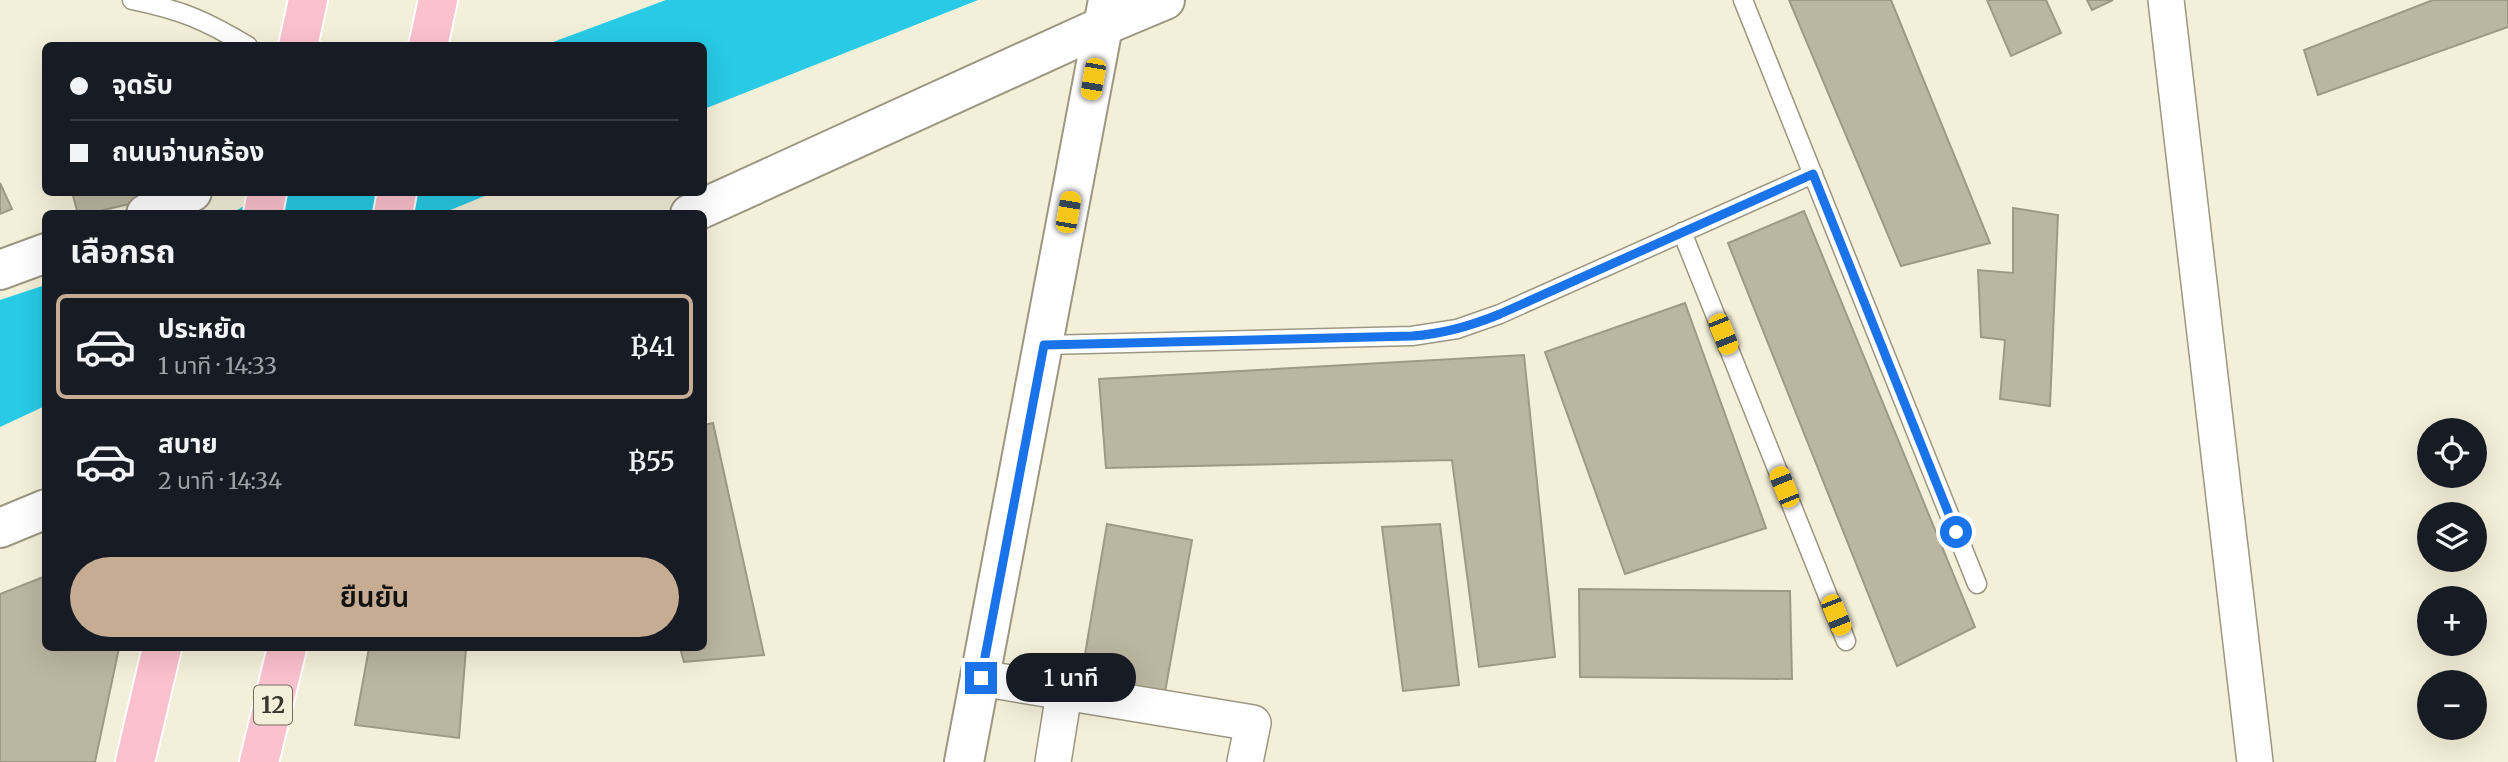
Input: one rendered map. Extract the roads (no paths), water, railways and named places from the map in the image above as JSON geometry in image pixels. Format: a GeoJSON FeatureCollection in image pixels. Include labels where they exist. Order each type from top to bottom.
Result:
{"type":"FeatureCollection","features":[{"type":"Feature","properties":{"kind":"main road"},"geometry":{"type":"LineString","coordinates":[[299,42],[308,0]]}},
{"type":"Feature","properties":{"kind":"main road"},"geometry":{"type":"LineString","coordinates":[[429,42],[438,0]]}},
{"type":"Feature","properties":{"kind":"main road"},"geometry":{"type":"LineString","coordinates":[[135,762],[161,651]]}},
{"type":"Feature","properties":{"kind":"main road","name":"12"},"geometry":{"type":"LineString","coordinates":[[259,762],[287,651]]}},
{"type":"Feature","properties":{"kind":"street"},"geometry":{"type":"LineString","coordinates":[[698,210],[1105,13],[1165,0]]}},
{"type":"Feature","properties":{"kind":"street"},"geometry":{"type":"LineString","coordinates":[[2166,0],[2255,762]]}},
{"type":"Feature","properties":{"kind":"street"},"geometry":{"type":"LineString","coordinates":[[964,762],[1105,13]]}},
{"type":"Feature","properties":{"kind":"street"},"geometry":{"type":"LineString","coordinates":[[154,210],[184,196]]}},
{"type":"Feature","properties":{"kind":"street"},"geometry":{"type":"LineString","coordinates":[[0,270],[42,254]]}},
{"type":"Feature","properties":{"kind":"street"},"geometry":{"type":"LineString","coordinates":[[0,528],[42,511]]}},
{"type":"Feature","properties":{"kind":"street"},"geometry":{"type":"LineString","coordinates":[[981,678],[1253,723],[1245,762]]}},
{"type":"Feature","properties":{"kind":"street"},"geometry":{"type":"LineString","coordinates":[[1054,762],[1064,693]]}},
{"type":"Feature","properties":{"kind":"lane"},"geometry":{"type":"LineString","coordinates":[[132,0],[183,12],[206,21],[240,42]]}},
{"type":"Feature","properties":{"kind":"lane"},"geometry":{"type":"LineString","coordinates":[[1743,0],[1977,584]]}},
{"type":"Feature","properties":{"kind":"lane"},"geometry":{"type":"LineString","coordinates":[[1044,345],[1412,336],[1440,333],[1476,324],[1500,314],[1813,174]]}},
{"type":"Feature","properties":{"kind":"lane"},"geometry":{"type":"LineString","coordinates":[[1682,232],[1846,640]]}},
{"type":"Feature","properties":{"kind":"water"},"geometry":{"type":"Polygon","coordinates":[[[666,0],[978,0],[707,108],[707,42],[553,42],[666,0]]]}},
{"type":"Feature","properties":{"kind":"water"},"geometry":{"type":"Polygon","coordinates":[[[262,196],[485,196],[450,210],[237,210],[262,196]]]}},
{"type":"Feature","properties":{"kind":"water"},"geometry":{"type":"Polygon","coordinates":[[[42,286],[42,407],[0,427],[0,300],[42,286]]]}}]}
